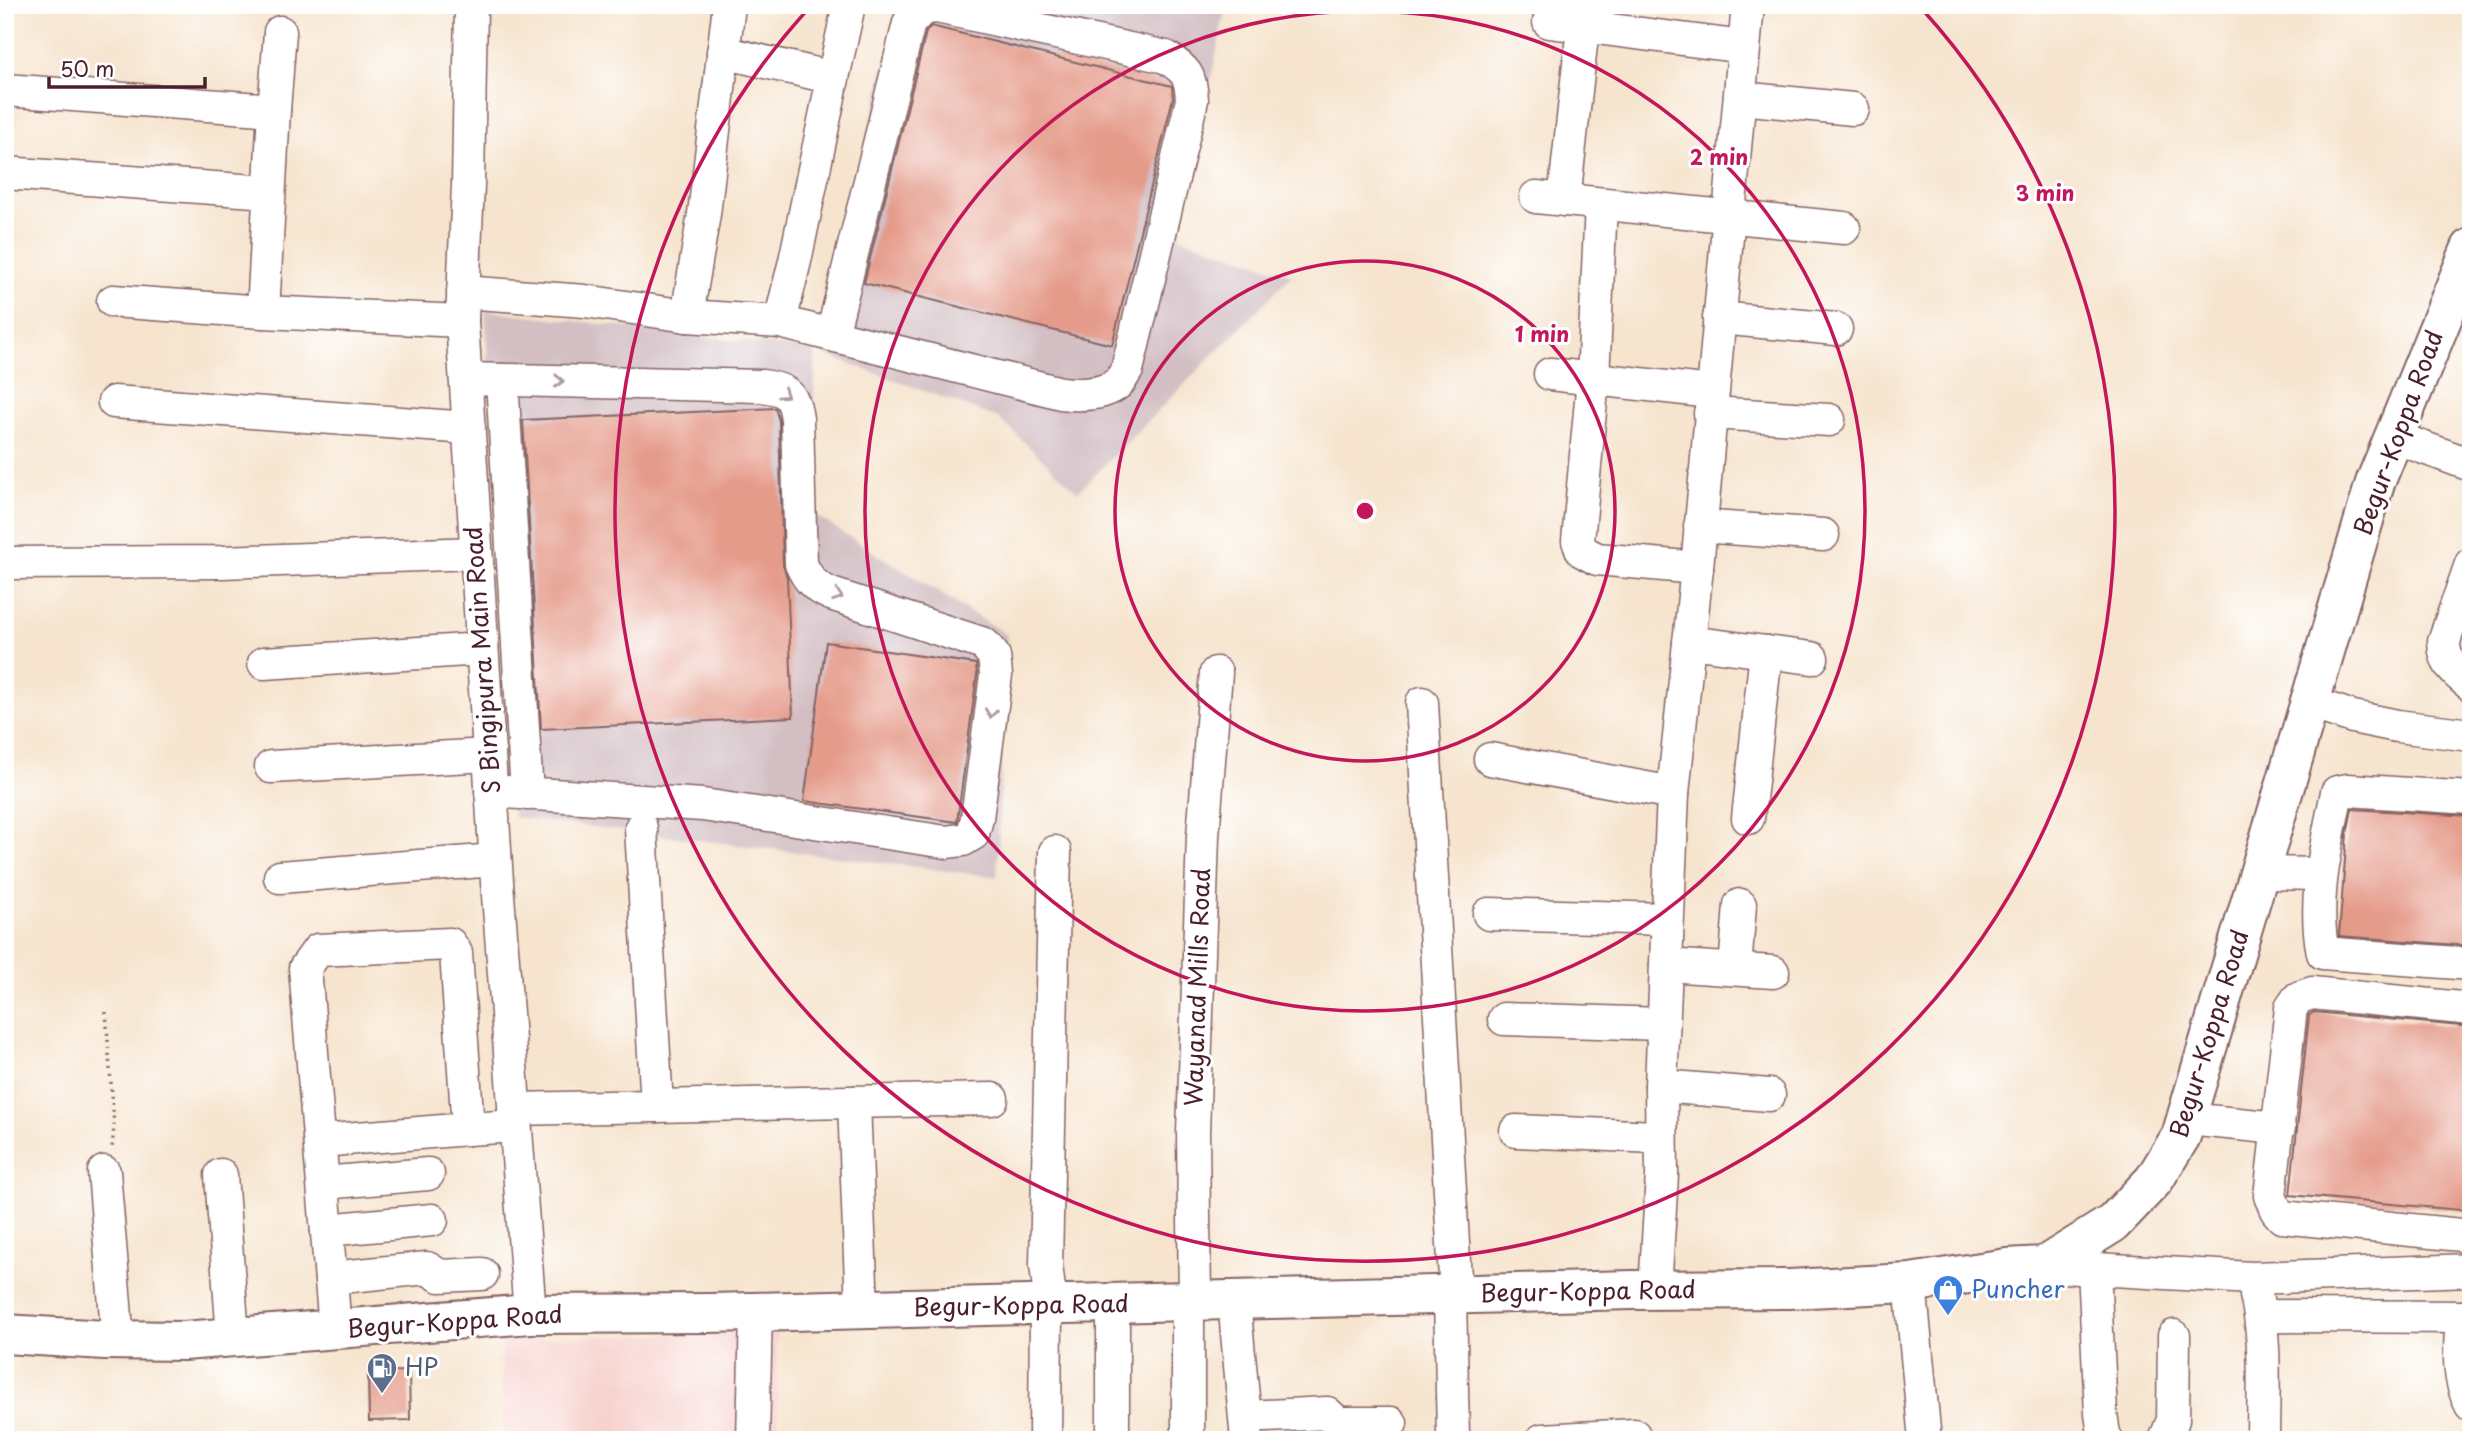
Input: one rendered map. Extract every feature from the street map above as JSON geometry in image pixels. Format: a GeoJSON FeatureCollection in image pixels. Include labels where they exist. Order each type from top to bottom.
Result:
{"type":"FeatureCollection","features":[{"type":"Feature","properties":{"kind":"main road","name":"Begur-Koppa Road"},"geometry":{"type":"LineString","coordinates":[[5,1334],[183,1341],[530,1314],[1789,1289],[1910,1283],[2007,1268],[2044,1266],[2113,1223],[2154,1181],[2182,1136],[2375,483],[2471,248]]}},
{"type":"Feature","properties":{"kind":"street","name":"S Bingipura Main Road"},"geometry":{"type":"LineString","coordinates":[[471,5],[463,307],[466,379],[495,860],[530,1314]]}},
{"type":"Feature","properties":{"kind":"street"},"geometry":{"type":"LineString","coordinates":[[687,316],[704,214],[729,5]]}},
{"type":"Feature","properties":{"kind":"street"},"geometry":{"type":"LineString","coordinates":[[780,322],[849,5]]}},
{"type":"Feature","properties":{"kind":"street"},"geometry":{"type":"LineString","coordinates":[[1646,1290],[1662,1175],[1658,1131],[1673,793],[1697,568],[1748,5]]}},
{"type":"Feature","properties":{"kind":"street"},"geometry":{"type":"LineString","coordinates":[[113,301],[263,312],[585,302],[687,316],[780,322],[1061,393],[1077,395],[1100,391],[1118,384],[1127,370],[1192,100],[1191,82],[1182,68],[1166,57],[937,7],[922,9],[909,23],[832,335]]}},
{"type":"Feature","properties":{"kind":"street"},"geometry":{"type":"LineString","coordinates":[[1549,22],[1744,47]]}},
{"type":"Feature","properties":{"kind":"street"},"geometry":{"type":"LineString","coordinates":[[1583,27],[1550,199],[1844,228]]}},
{"type":"Feature","properties":{"kind":"street"},"geometry":{"type":"LineString","coordinates":[[263,312],[280,32]]}},
{"type":"Feature","properties":{"kind":"street"},"geometry":{"type":"LineString","coordinates":[[723,52],[833,78]]}},
{"type":"Feature","properties":{"kind":"street"},"geometry":{"type":"LineString","coordinates":[[5,90],[274,110]]}},
{"type":"Feature","properties":{"kind":"street"},"geometry":{"type":"LineString","coordinates":[[1740,98],[1853,109]]}},
{"type":"Feature","properties":{"kind":"street"},"geometry":{"type":"LineString","coordinates":[[5,173],[269,192]]}},
{"type":"Feature","properties":{"kind":"street"},"geometry":{"type":"LineString","coordinates":[[1601,204],[1593,379],[1578,541],[1582,551],[1597,559],[1697,568]]}},
{"type":"Feature","properties":{"kind":"street"},"geometry":{"type":"LineString","coordinates":[[1719,318],[1836,329]]}},
{"type":"Feature","properties":{"kind":"street"},"geometry":{"type":"LineString","coordinates":[[1550,374],[1593,379],[1711,403],[1829,421]]}},
{"type":"Feature","properties":{"kind":"street"},"geometry":{"type":"LineString","coordinates":[[466,379],[762,386],[786,392],[795,402],[797,419],[801,564],[807,578],[816,587],[831,594],[984,644],[994,656],[996,675],[980,805],[974,834],[963,840],[946,842],[703,805],[491,791]]}},
{"type":"Feature","properties":{"kind":"street"},"geometry":{"type":"LineString","coordinates":[[502,380],[527,793]]}},
{"type":"Feature","properties":{"kind":"street"},"geometry":{"type":"LineString","coordinates":[[114,402],[469,428]]}},
{"type":"Feature","properties":{"kind":"street"},"geometry":{"type":"LineString","coordinates":[[2394,437],[2471,465]]}},
{"type":"Feature","properties":{"kind":"street"},"geometry":{"type":"LineString","coordinates":[[1700,526],[1823,535]]}},
{"type":"Feature","properties":{"kind":"street"},"geometry":{"type":"LineString","coordinates":[[5,563],[222,562],[477,553]]}},
{"type":"Feature","properties":{"kind":"street"},"geometry":{"type":"LineString","coordinates":[[2471,564],[2444,641],[2444,654],[2452,670],[2471,685]]}},
{"type":"Feature","properties":{"kind":"street"},"geometry":{"type":"LineString","coordinates":[[1689,642],[1812,657]]}},
{"type":"Feature","properties":{"kind":"street"},"geometry":{"type":"LineString","coordinates":[[264,663],[482,649]]}},
{"type":"Feature","properties":{"kind":"street"},"geometry":{"type":"LineString","coordinates":[[1748,818],[1766,652]]}},
{"type":"Feature","properties":{"kind":"street","name":"Wayanad Mills Road"},"geometry":{"type":"LineString","coordinates":[[1188,1440],[1203,836],[1216,673]]}},
{"type":"Feature","properties":{"kind":"street"},"geometry":{"type":"LineString","coordinates":[[1422,704],[1453,1296],[1453,1437],[1456,1440]]}},
{"type":"Feature","properties":{"kind":"street"},"geometry":{"type":"LineString","coordinates":[[2310,704],[2397,726],[2471,735]]}},
{"type":"Feature","properties":{"kind":"street"},"geometry":{"type":"LineString","coordinates":[[271,767],[489,755]]}},
{"type":"Feature","properties":{"kind":"street"},"geometry":{"type":"LineString","coordinates":[[1490,759],[1673,793]]}},
{"type":"Feature","properties":{"kind":"street"},"geometry":{"type":"LineString","coordinates":[[2471,798],[2348,790],[2337,792],[2321,874],[2320,940],[2323,953],[2471,964]]}},
{"type":"Feature","properties":{"kind":"street"},"geometry":{"type":"LineString","coordinates":[[641,828],[657,1106]]}},
{"type":"Feature","properties":{"kind":"street"},"geometry":{"type":"LineString","coordinates":[[1045,1440],[1055,852]]}},
{"type":"Feature","properties":{"kind":"street"},"geometry":{"type":"LineString","coordinates":[[280,877],[495,860]]}},
{"type":"Feature","properties":{"kind":"street"},"geometry":{"type":"LineString","coordinates":[[2260,873],[2321,874]]}},
{"type":"Feature","properties":{"kind":"street"},"geometry":{"type":"LineString","coordinates":[[1735,969],[1740,905]]}},
{"type":"Feature","properties":{"kind":"street"},"geometry":{"type":"LineString","coordinates":[[1489,914],[1667,919]]}},
{"type":"Feature","properties":{"kind":"street"},"geometry":{"type":"LineString","coordinates":[[335,1329],[305,968],[318,950],[450,944],[456,953],[468,1129]]}},
{"type":"Feature","properties":{"kind":"street"},"geometry":{"type":"LineString","coordinates":[[1665,965],[1773,972]]}},
{"type":"Feature","properties":{"kind":"street"},"geometry":{"type":"LineString","coordinates":[[2471,1009],[2312,993],[2298,998],[2291,1008],[2270,1196],[2282,1217],[2471,1236]]}},
{"type":"Feature","properties":{"kind":"street"},"geometry":{"type":"LineString","coordinates":[[1504,1019],[1663,1024]]}},
{"type":"Feature","properties":{"kind":"street"},"geometry":{"type":"LineString","coordinates":[[1661,1086],[1769,1095]]}},
{"type":"Feature","properties":{"kind":"street"},"geometry":{"type":"LineString","coordinates":[[320,1141],[468,1129],[515,1117],[657,1106],[992,1099]]}},
{"type":"Feature","properties":{"kind":"street"},"geometry":{"type":"LineString","coordinates":[[854,1102],[862,1309]]}},
{"type":"Feature","properties":{"kind":"street"},"geometry":{"type":"LineString","coordinates":[[2187,1119],[2279,1128]]}},
{"type":"Feature","properties":{"kind":"street"},"geometry":{"type":"LineString","coordinates":[[1516,1131],[1658,1131]]}},
{"type":"Feature","properties":{"kind":"street"},"geometry":{"type":"LineString","coordinates":[[104,1172],[118,1340]]}},
{"type":"Feature","properties":{"kind":"street"},"geometry":{"type":"LineString","coordinates":[[323,1183],[428,1174]]}},
{"type":"Feature","properties":{"kind":"street"},"geometry":{"type":"LineString","coordinates":[[221,1175],[233,1337]]}},
{"type":"Feature","properties":{"kind":"street"},"geometry":{"type":"LineString","coordinates":[[327,1230],[432,1220]]}},
{"type":"Feature","properties":{"kind":"street"},"geometry":{"type":"LineString","coordinates":[[2044,1266],[2252,1278],[2471,1270]]}},
{"type":"Feature","properties":{"kind":"street"},"geometry":{"type":"LineString","coordinates":[[331,1278],[427,1268],[440,1276],[482,1274]]}},
{"type":"Feature","properties":{"kind":"street"},"geometry":{"type":"LineString","coordinates":[[2094,1269],[2101,1414],[2107,1440]]}},
{"type":"Feature","properties":{"kind":"street"},"geometry":{"type":"LineString","coordinates":[[2252,1278],[2261,1316],[2263,1440]]}},
{"type":"Feature","properties":{"kind":"street"},"geometry":{"type":"LineString","coordinates":[[1910,1283],[1925,1440]]}},
{"type":"Feature","properties":{"kind":"street"},"geometry":{"type":"LineString","coordinates":[[1234,1301],[1247,1428],[1327,1413],[1338,1423],[1391,1423]]}},
{"type":"Feature","properties":{"kind":"street"},"geometry":{"type":"LineString","coordinates":[[1113,1304],[1113,1440]]}},
{"type":"Feature","properties":{"kind":"street"},"geometry":{"type":"LineString","coordinates":[[753,1440],[756,1311]]}},
{"type":"Feature","properties":{"kind":"street"},"geometry":{"type":"LineString","coordinates":[[2261,1316],[2467,1317],[2459,1360],[2466,1397],[2471,1405]]}},
{"type":"Feature","properties":{"kind":"street"},"geometry":{"type":"LineString","coordinates":[[2165,1440],[2173,1420],[2174,1336]]}},
{"type":"Feature","properties":{"kind":"street"},"geometry":{"type":"LineString","coordinates":[[1542,1440],[1634,1435]]}},
{"type":"Feature","properties":{"kind":"path"},"geometry":{"type":"LineString","coordinates":[[104,1172],[113,1146],[114,1126],[106,1012]]}},
{"type":"Feature","properties":{"kind":"shaded area"},"geometry":{"type":"Polygon","coordinates":[[[900,5],[1226,5],[1179,237],[1292,275],[1078,492],[998,418],[815,351],[813,514],[1007,635],[997,877],[513,817],[485,310],[815,350],[900,5]]]}},
{"type":"Feature","properties":{"kind":"shaded area"},"geometry":{"type":"Polygon","coordinates":[[[777,1332],[778,1440],[504,1440],[501,1339],[777,1332]]]}},
{"type":"Feature","properties":{"kind":"building"},"geometry":{"type":"Polygon","coordinates":[[[931,26],[1172,86],[1173,98],[1112,345],[864,283],[926,32],[931,26]]]}},
{"type":"Feature","properties":{"kind":"building"},"geometry":{"type":"Polygon","coordinates":[[[775,408],[779,421],[783,565],[787,577],[793,717],[541,729],[523,420],[775,408]]]}},
{"type":"Feature","properties":{"kind":"building"},"geometry":{"type":"Polygon","coordinates":[[[826,642],[976,664],[977,675],[957,822],[804,801],[826,642]]]}},
{"type":"Feature","properties":{"kind":"building"},"geometry":{"type":"Polygon","coordinates":[[[2352,809],[2471,816],[2471,946],[2339,936],[2347,834],[2352,809]]]}},
{"type":"Feature","properties":{"kind":"building"},"geometry":{"type":"Polygon","coordinates":[[[2314,1012],[2471,1027],[2471,1211],[2290,1195],[2309,1015],[2314,1012]]]}},
{"type":"Feature","properties":{"kind":"building"},"geometry":{"type":"Polygon","coordinates":[[[409,1371],[410,1420],[369,1421],[368,1372],[409,1371]]]}},
{"type":"Feature","properties":{"kind":"place","name":"Puncher"},"geometry":{"type":"Point","coordinates":[1948,1317]}},
{"type":"Feature","properties":{"kind":"place","name":"HP"},"geometry":{"type":"Point","coordinates":[382,1395]}}]}
